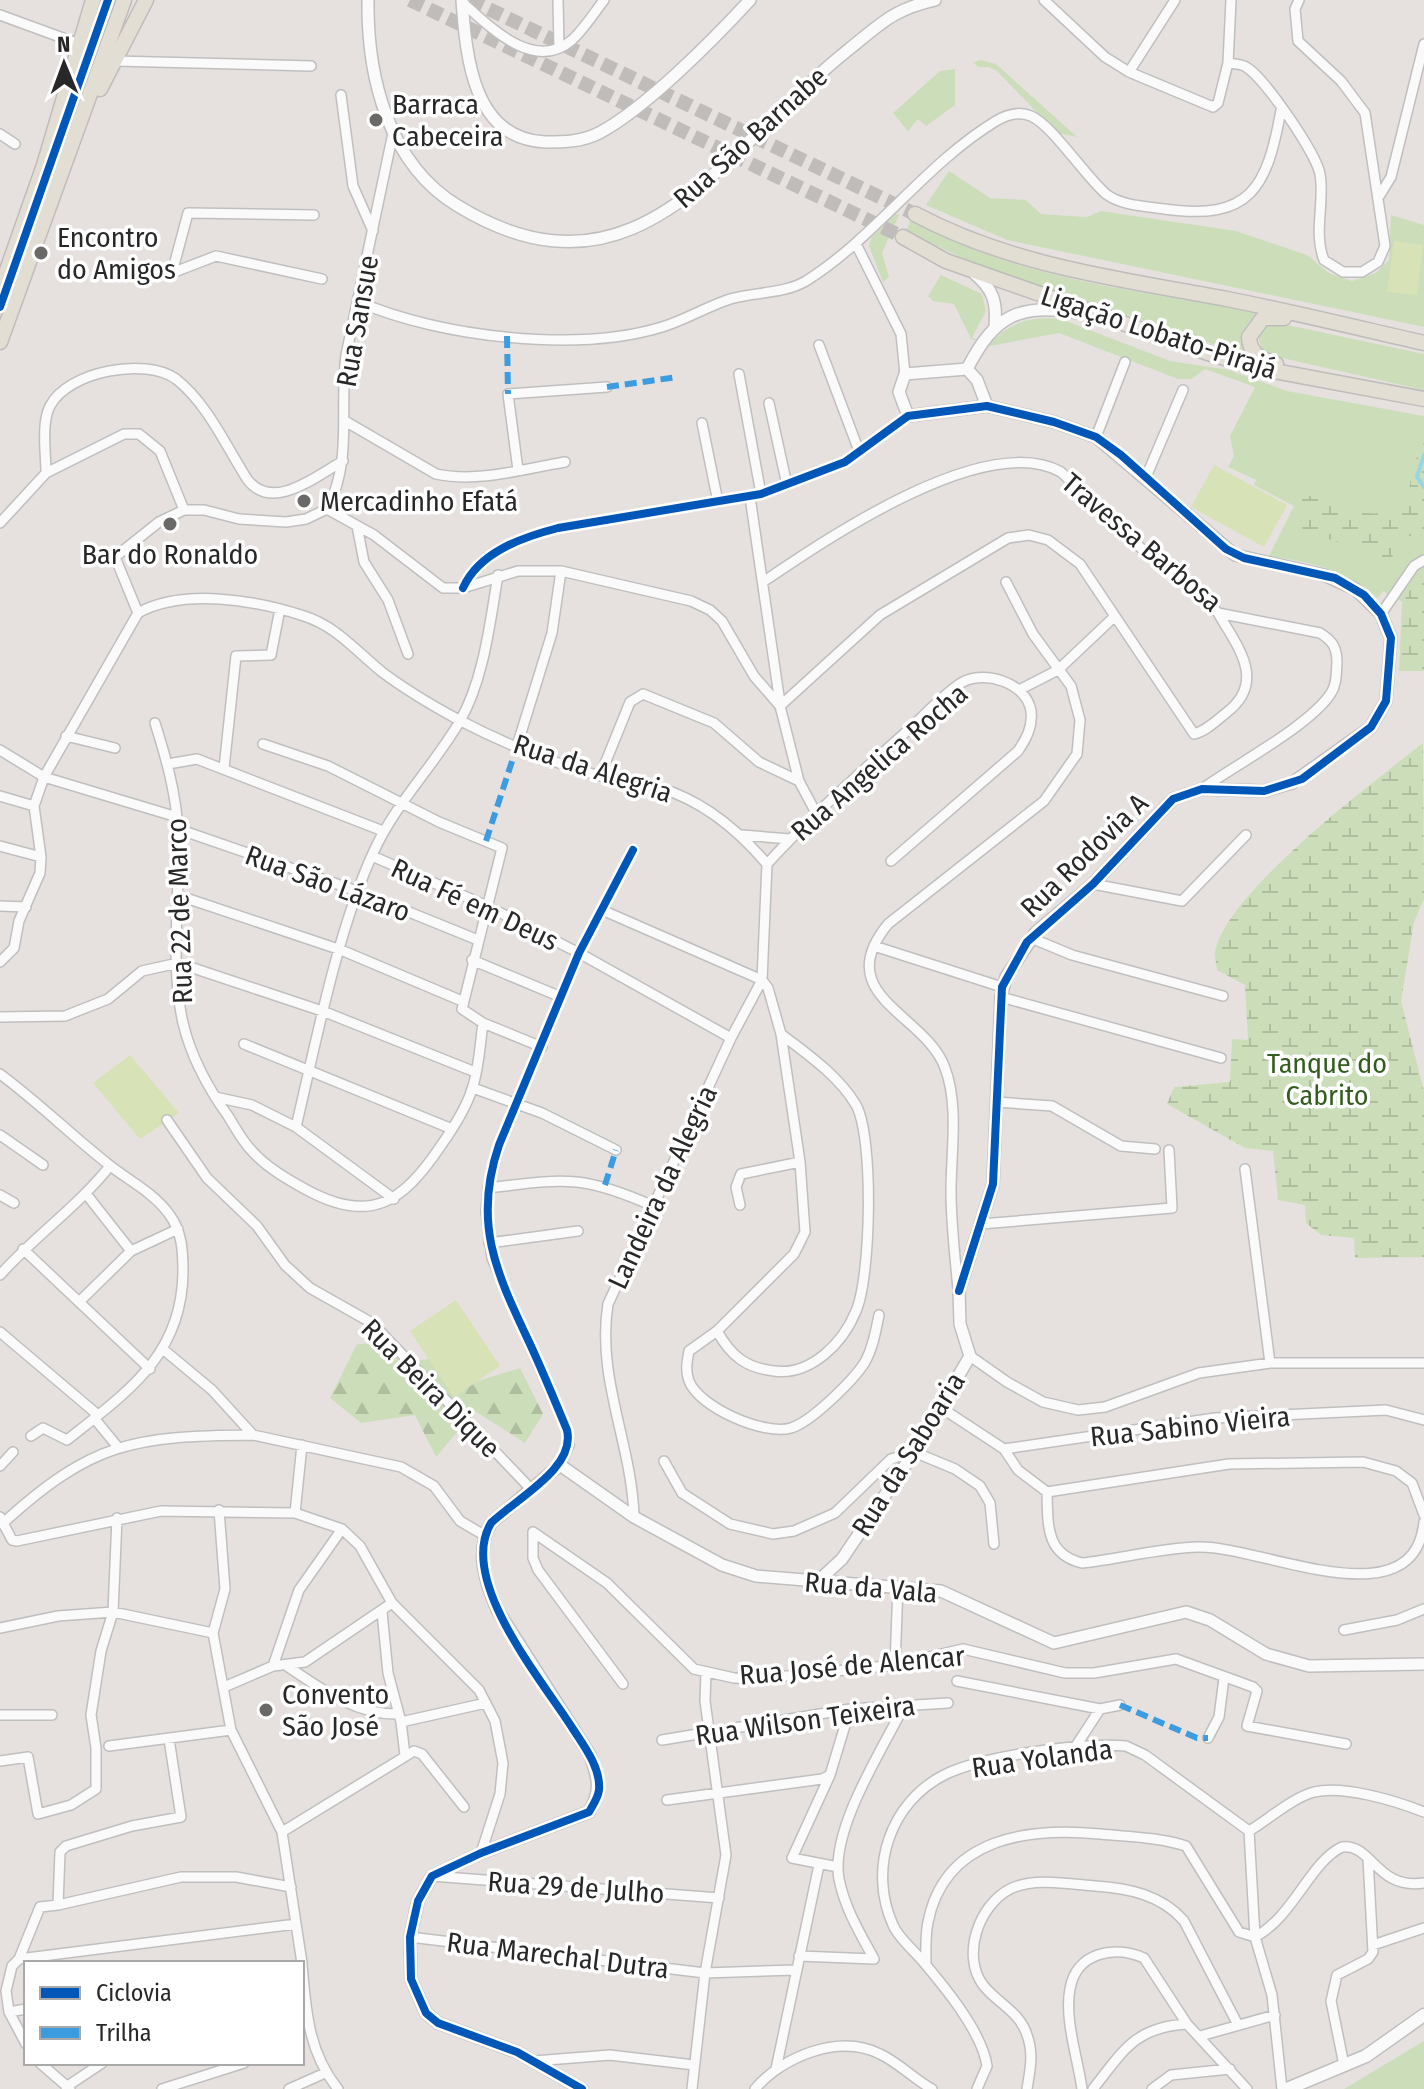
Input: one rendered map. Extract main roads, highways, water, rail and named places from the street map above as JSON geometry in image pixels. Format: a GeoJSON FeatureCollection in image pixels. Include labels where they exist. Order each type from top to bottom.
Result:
{"type":"FeatureCollection","features":[{"type":"Feature","properties":{"kind":"main road"},"geometry":{"type":"LineString","coordinates":[[1,286],[82,45],[93,0]]}},
{"type":"Feature","properties":{"kind":"main road"},"geometry":{"type":"LineString","coordinates":[[0,342],[124,0]]}},
{"type":"Feature","properties":{"kind":"main road"},"geometry":{"type":"LineString","coordinates":[[73,138],[146,0]]}},
{"type":"Feature","properties":{"kind":"main road","name":"Ligação Lobato-Pirajá"},"geometry":{"type":"LineString","coordinates":[[915,214],[986,247],[1036,262],[1424,343]]}},
{"type":"Feature","properties":{"kind":"main road","name":"Ligação Lobato-Pirajá"},"geometry":{"type":"LineString","coordinates":[[903,237],[971,270],[1258,368],[1424,399]]}},
{"type":"Feature","properties":{"kind":"main road"},"geometry":{"type":"LineString","coordinates":[[1320,319],[1263,318],[1251,330],[1250,344],[1257,357],[1266,361],[1342,382]]}},
{"type":"Feature","properties":{"kind":"main road"},"geometry":{"type":"LineString","coordinates":[[1284,2089],[1366,2056],[1424,2015]]}},
{"type":"Feature","properties":{"kind":"waterway"},"geometry":{"type":"LineString","coordinates":[[1424,455],[1417,477],[1424,487]]}},
{"type":"Feature","properties":{"kind":"tunnel"},"geometry":{"type":"LineString","coordinates":[[410,0],[903,237]]}},
{"type":"Feature","properties":{"kind":"tunnel"},"geometry":{"type":"LineString","coordinates":[[470,0],[915,214]]}},
{"type":"Feature","properties":{"kind":"place","name":"Barraca Cabeceira"},"geometry":{"type":"Point","coordinates":[376,120]}},
{"type":"Feature","properties":{"kind":"place","name":"Encontro do Amigos"},"geometry":{"type":"Point","coordinates":[41,253]}},
{"type":"Feature","properties":{"kind":"place","name":"Mercadinho Efatá"},"geometry":{"type":"Point","coordinates":[304,501]}},
{"type":"Feature","properties":{"kind":"place","name":"Bar do Ronaldo"},"geometry":{"type":"Point","coordinates":[170,524]}},
{"type":"Feature","properties":{"kind":"place","name":"Convento São José"},"geometry":{"type":"Point","coordinates":[266,1710]}},
{"type":"Feature","properties":{"kind":"park label","name":"Tanque do Cabrito"},"geometry":{"type":"Point","coordinates":[1327,1079]}}]}
